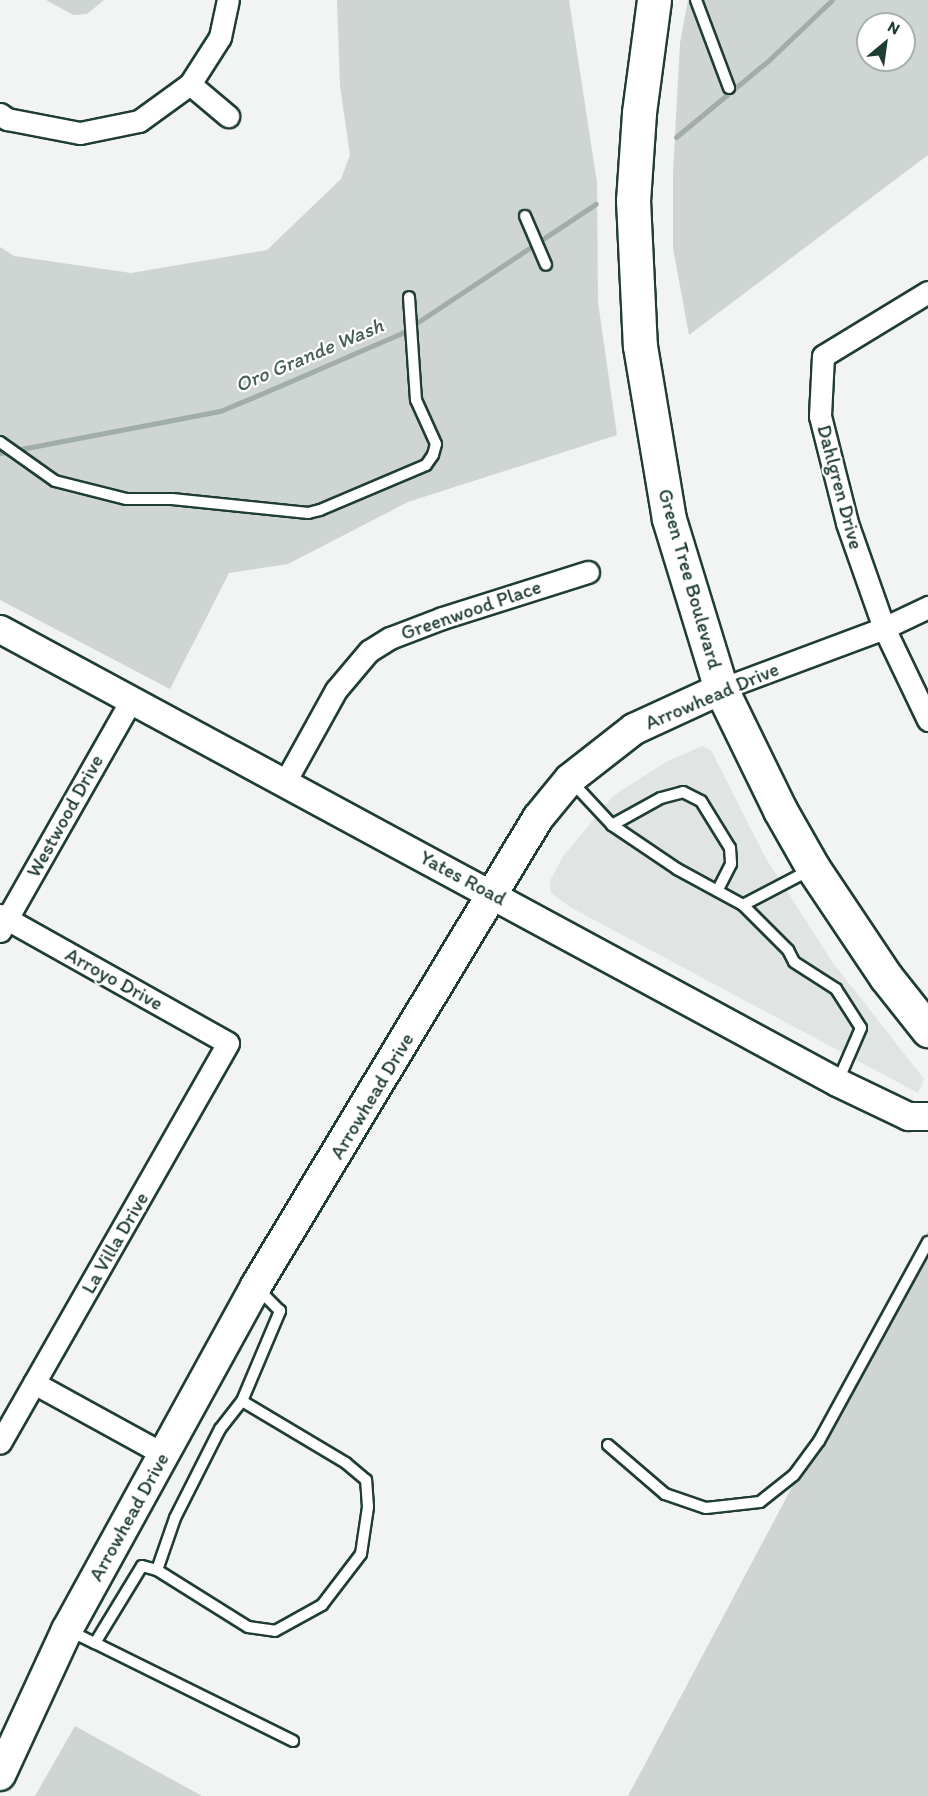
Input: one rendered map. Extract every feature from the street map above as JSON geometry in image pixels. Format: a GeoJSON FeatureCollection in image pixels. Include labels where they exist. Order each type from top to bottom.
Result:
{"type":"FeatureCollection","features":[{"type":"Feature","properties":{"kind":"main road","name":"Green Tree Boulevard"},"geometry":{"type":"LineString","coordinates":[[654,0],[639,113],[633,200],[640,346],[669,519],[721,689],[813,868],[886,977],[928,1030]]}},
{"type":"Feature","properties":{"kind":"main road","name":"Arrowhead Drive"},"geometry":{"type":"LineString","coordinates":[[0,1775],[67,1630],[256,1286],[538,818],[570,779],[634,729],[721,689]]}},
{"type":"Feature","properties":{"kind":"street"},"geometry":{"type":"LineString","coordinates":[[0,114],[7,119],[80,133],[139,121],[190,84],[220,37],[228,0]]}},
{"type":"Feature","properties":{"kind":"street"},"geometry":{"type":"LineString","coordinates":[[190,84],[228,116]]}},
{"type":"Feature","properties":{"kind":"street","name":"Dahlgren Drive"},"geometry":{"type":"LineString","coordinates":[[884,628],[847,523],[820,416],[823,356],[928,292]]}},
{"type":"Feature","properties":{"kind":"street","name":"Greenwood Place"},"geometry":{"type":"LineString","coordinates":[[285,782],[336,690],[369,651],[390,638],[442,618],[588,572]]}},
{"type":"Feature","properties":{"kind":"street","name":"Arrowhead Drive"},"geometry":{"type":"LineString","coordinates":[[721,689],[884,628],[928,607]]}},
{"type":"Feature","properties":{"kind":"street"},"geometry":{"type":"LineString","coordinates":[[884,628],[928,720]]}},
{"type":"Feature","properties":{"kind":"street","name":"Yates Road"},"geometry":{"type":"LineString","coordinates":[[0,629],[837,1082],[908,1116],[928,1116]]}},
{"type":"Feature","properties":{"kind":"street","name":"Westwood Drive"},"geometry":{"type":"LineString","coordinates":[[2,922],[131,700]]}},
{"type":"Feature","properties":{"kind":"street","name":"Arroyo Drive"},"geometry":{"type":"LineString","coordinates":[[2,922],[228,1043]]}},
{"type":"Feature","properties":{"kind":"street","name":"La Villa Drive"},"geometry":{"type":"LineString","coordinates":[[0,1442],[228,1043]]}},
{"type":"Feature","properties":{"kind":"street"},"geometry":{"type":"LineString","coordinates":[[33,1383],[163,1454]]}},
{"type":"Feature","properties":{"kind":"lane"},"geometry":{"type":"LineString","coordinates":[[696,0],[729,88]]}},
{"type":"Feature","properties":{"kind":"lane"},"geometry":{"type":"LineString","coordinates":[[525,216],[546,265]]}},
{"type":"Feature","properties":{"kind":"lane"},"geometry":{"type":"LineString","coordinates":[[0,442],[55,481],[105,495],[308,513],[320,510],[426,465],[433,455],[436,444],[416,399],[409,297]]}},
{"type":"Feature","properties":{"kind":"lane"},"geometry":{"type":"LineString","coordinates":[[570,779],[612,825],[637,844],[743,905],[788,950],[794,962],[836,989],[861,1028],[837,1082]]}},
{"type":"Feature","properties":{"kind":"lane"},"geometry":{"type":"LineString","coordinates":[[612,825],[661,798],[683,792],[701,801],[730,848],[732,864],[717,891]]}},
{"type":"Feature","properties":{"kind":"lane"},"geometry":{"type":"LineString","coordinates":[[743,905],[813,868]]}},
{"type":"Feature","properties":{"kind":"lane"},"geometry":{"type":"LineString","coordinates":[[608,1445],[665,1494],[706,1508],[760,1502],[794,1475],[819,1441],[928,1242]]}},
{"type":"Feature","properties":{"kind":"lane"},"geometry":{"type":"LineString","coordinates":[[157,1570],[175,1518],[220,1429],[242,1401],[280,1311],[256,1286]]}},
{"type":"Feature","properties":{"kind":"lane"},"geometry":{"type":"LineString","coordinates":[[95,1643],[142,1566],[157,1570],[248,1627],[275,1631],[322,1605],[361,1554],[368,1507],[366,1480],[346,1462],[242,1401]]}},
{"type":"Feature","properties":{"kind":"lane"},"geometry":{"type":"LineString","coordinates":[[67,1630],[292,1741]]}},
{"type":"Feature","properties":{"kind":"shaded area"},"geometry":{"type":"Polygon","coordinates":[[[46,0],[104,0],[87,14],[73,15],[46,0]]]}},
{"type":"Feature","properties":{"kind":"shaded area"},"geometry":{"type":"Polygon","coordinates":[[[337,0],[569,0],[597,183],[598,302],[617,435],[408,502],[288,564],[229,573],[170,689],[0,600],[0,247],[14,256],[131,273],[267,250],[341,179],[350,155],[340,86],[337,0]]]}},
{"type":"Feature","properties":{"kind":"shaded area"},"geometry":{"type":"Polygon","coordinates":[[[688,0],[928,0],[928,155],[689,335],[673,248],[673,174],[680,43],[688,0]]]}},
{"type":"Feature","properties":{"kind":"shaded area"},"geometry":{"type":"Polygon","coordinates":[[[702,746],[711,750],[765,857],[833,963],[924,1079],[918,1093],[570,907],[551,893],[550,881],[562,858],[613,796],[666,762],[702,746]]]}},
{"type":"Feature","properties":{"kind":"shaded area"},"geometry":{"type":"Polygon","coordinates":[[[928,1231],[928,1796],[628,1796],[928,1231]]]}},
{"type":"Feature","properties":{"kind":"shaded area"},"geometry":{"type":"Polygon","coordinates":[[[75,1726],[202,1796],[35,1796],[75,1726]]]}},
{"type":"Feature","properties":{"kind":"waterway","name":"Oro Grande Wash"},"geometry":{"type":"LineString","coordinates":[[676,137],[768,61],[832,0]]}},
{"type":"Feature","properties":{"kind":"waterway","name":"Oro Grande Wash"},"geometry":{"type":"LineString","coordinates":[[0,453],[220,411],[268,391],[400,334],[596,204]]}}]}
